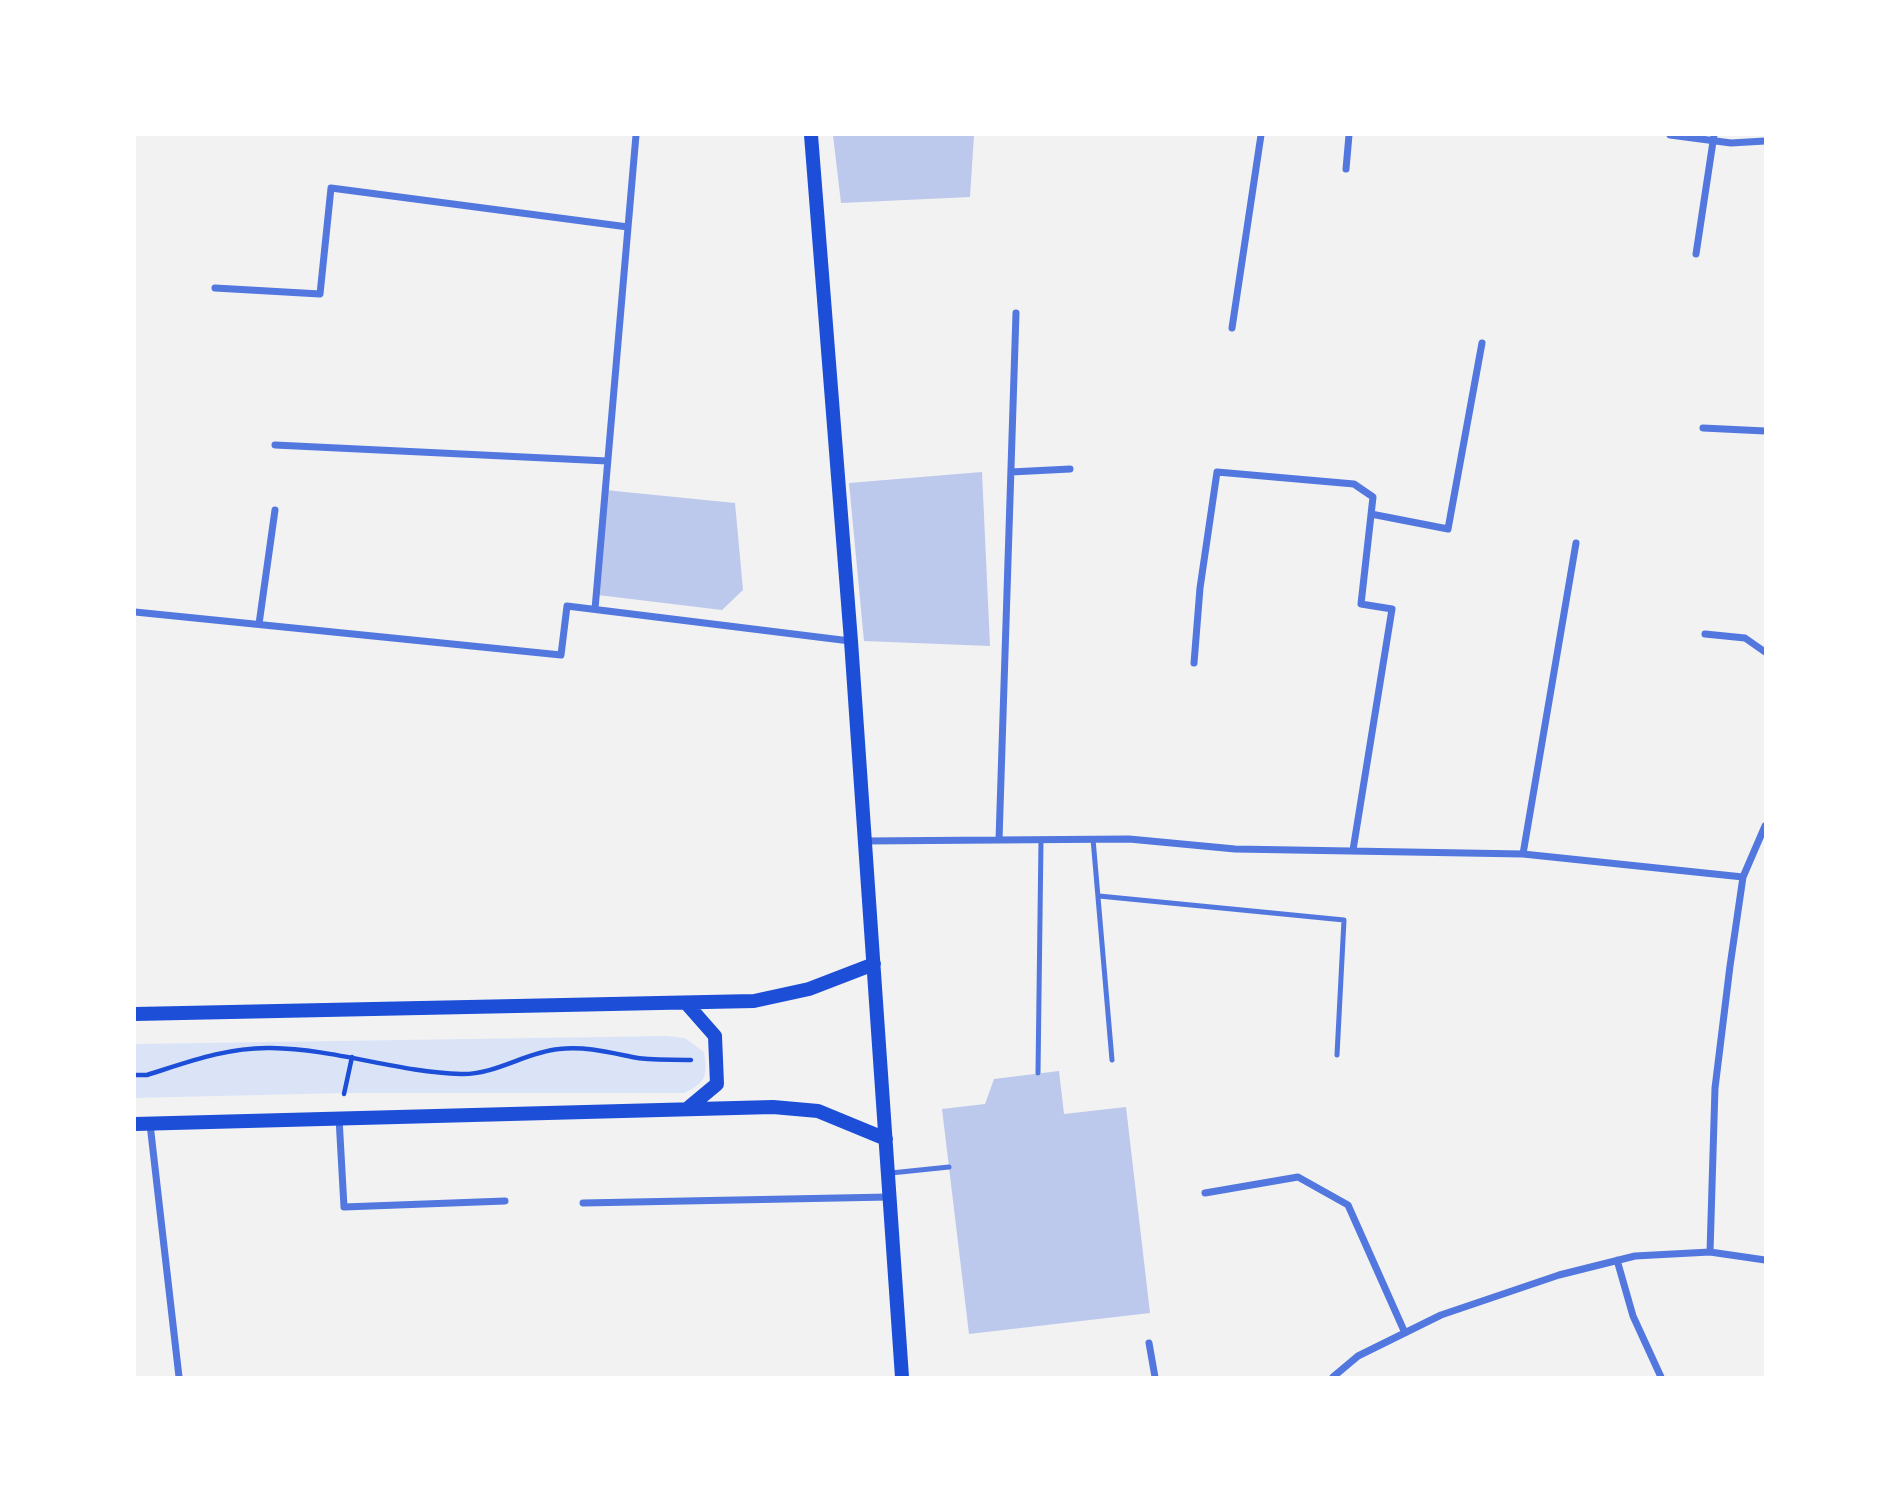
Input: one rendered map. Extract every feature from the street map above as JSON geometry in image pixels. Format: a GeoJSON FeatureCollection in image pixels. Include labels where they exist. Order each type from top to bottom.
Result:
{"type":"FeatureCollection","features":[{"type":"Feature","properties":{"kind":"main road"},"geometry":{"type":"LineString","coordinates":[[811,135],[851,641],[902,1377]]}},
{"type":"Feature","properties":{"kind":"main road"},"geometry":{"type":"LineString","coordinates":[[135,1014],[754,1001],[809,989],[874,964]]}},
{"type":"Feature","properties":{"kind":"main road"},"geometry":{"type":"LineString","coordinates":[[686,1003],[715,1036],[717,1084],[687,1109]]}},
{"type":"Feature","properties":{"kind":"main road"},"geometry":{"type":"LineString","coordinates":[[135,1124],[773,1107],[818,1111],[886,1139]]}},
{"type":"Feature","properties":{"kind":"street"},"geometry":{"type":"LineString","coordinates":[[595,609],[636,135]]}},
{"type":"Feature","properties":{"kind":"street"},"geometry":{"type":"LineString","coordinates":[[1233,328],[1261,135]]}},
{"type":"Feature","properties":{"kind":"street"},"geometry":{"type":"LineString","coordinates":[[1346,169],[1349,135]]}},
{"type":"Feature","properties":{"kind":"street"},"geometry":{"type":"LineString","coordinates":[[1671,135],[1714,137],[1731,143],[1765,141]]}},
{"type":"Feature","properties":{"kind":"street"},"geometry":{"type":"LineString","coordinates":[[1696,254],[1714,137]]}},
{"type":"Feature","properties":{"kind":"street"},"geometry":{"type":"LineString","coordinates":[[215,288],[320,294],[331,188],[628,227]]}},
{"type":"Feature","properties":{"kind":"street"},"geometry":{"type":"LineString","coordinates":[[999,840],[1016,313]]}},
{"type":"Feature","properties":{"kind":"street"},"geometry":{"type":"LineString","coordinates":[[1371,514],[1448,529],[1482,343]]}},
{"type":"Feature","properties":{"kind":"street"},"geometry":{"type":"LineString","coordinates":[[1703,428],[1765,431]]}},
{"type":"Feature","properties":{"kind":"street"},"geometry":{"type":"LineString","coordinates":[[275,445],[607,461]]}},
{"type":"Feature","properties":{"kind":"street"},"geometry":{"type":"LineString","coordinates":[[1011,472],[1070,469]]}},
{"type":"Feature","properties":{"kind":"street"},"geometry":{"type":"LineString","coordinates":[[1194,663],[1200,588],[1217,472],[1354,484],[1373,497],[1361,604],[1392,609],[1353,850]]}},
{"type":"Feature","properties":{"kind":"street"},"geometry":{"type":"LineString","coordinates":[[259,624],[275,510]]}},
{"type":"Feature","properties":{"kind":"street"},"geometry":{"type":"LineString","coordinates":[[1523,855],[1576,543]]}},
{"type":"Feature","properties":{"kind":"street"},"geometry":{"type":"LineString","coordinates":[[135,612],[561,655],[568,606],[851,641]]}},
{"type":"Feature","properties":{"kind":"street"},"geometry":{"type":"LineString","coordinates":[[1705,634],[1745,638],[1765,652]]}},
{"type":"Feature","properties":{"kind":"street"},"geometry":{"type":"LineString","coordinates":[[1710,1252],[1715,1088],[1743,877],[1765,825]]}},
{"type":"Feature","properties":{"kind":"street"},"geometry":{"type":"LineString","coordinates":[[865,841],[1129,839],[1235,849],[1523,855],[1743,877]]}},
{"type":"Feature","properties":{"kind":"street"},"geometry":{"type":"LineString","coordinates":[[339,1118],[344,1207],[505,1201]]}},
{"type":"Feature","properties":{"kind":"street"},"geometry":{"type":"LineString","coordinates":[[150,1124],[179,1377]]}},
{"type":"Feature","properties":{"kind":"street"},"geometry":{"type":"LineString","coordinates":[[1205,1193],[1298,1177],[1348,1205],[1405,1333]]}},
{"type":"Feature","properties":{"kind":"street"},"geometry":{"type":"LineString","coordinates":[[583,1203],[890,1197]]}},
{"type":"Feature","properties":{"kind":"street"},"geometry":{"type":"LineString","coordinates":[[1333,1377],[1358,1356],[1441,1315],[1559,1275],[1635,1256],[1710,1252],[1765,1260]]}},
{"type":"Feature","properties":{"kind":"street"},"geometry":{"type":"LineString","coordinates":[[1617,1260],[1633,1316],[1661,1377]]}},
{"type":"Feature","properties":{"kind":"street"},"geometry":{"type":"LineString","coordinates":[[1149,1343],[1155,1377]]}},
{"type":"Feature","properties":{"kind":"lane"},"geometry":{"type":"LineString","coordinates":[[1093,839],[1112,1060]]}},
{"type":"Feature","properties":{"kind":"lane"},"geometry":{"type":"LineString","coordinates":[[1038,1073],[1041,840]]}},
{"type":"Feature","properties":{"kind":"lane"},"geometry":{"type":"LineString","coordinates":[[1099,896],[1344,920],[1337,1055]]}},
{"type":"Feature","properties":{"kind":"lane"},"geometry":{"type":"LineString","coordinates":[[888,1174],[950,1167]]}},
{"type":"Feature","properties":{"kind":"path"},"geometry":{"type":"LineString","coordinates":[[135,1075],[147,1075],[225,1052],[269,1048],[352,1057],[428,1072],[465,1074],[505,1066],[557,1049],[586,1048],[634,1058],[716,1060]]}},
{"type":"Feature","properties":{"kind":"path"},"geometry":{"type":"LineString","coordinates":[[339,1118],[352,1057]]}},
{"type":"Feature","properties":{"kind":"shaded area"},"geometry":{"type":"Polygon","coordinates":[[[667,1036],[685,1038],[704,1052],[704,1077],[697,1086],[684,1093],[344,1093],[135,1098],[135,1044],[667,1036]]]}},
{"type":"Feature","properties":{"kind":"building"},"geometry":{"type":"Polygon","coordinates":[[[833,135],[974,135],[970,197],[841,203],[833,135]]]}},
{"type":"Feature","properties":{"kind":"building"},"geometry":{"type":"Polygon","coordinates":[[[982,472],[990,646],[864,641],[849,483],[982,472]]]}},
{"type":"Feature","properties":{"kind":"building"},"geometry":{"type":"Polygon","coordinates":[[[605,490],[735,503],[743,590],[722,610],[598,595],[605,490]]]}},
{"type":"Feature","properties":{"kind":"building"},"geometry":{"type":"Polygon","coordinates":[[[1059,1071],[1064,1114],[1126,1107],[1150,1313],[969,1334],[942,1109],[985,1104],[994,1079],[1059,1071]]]}}]}
